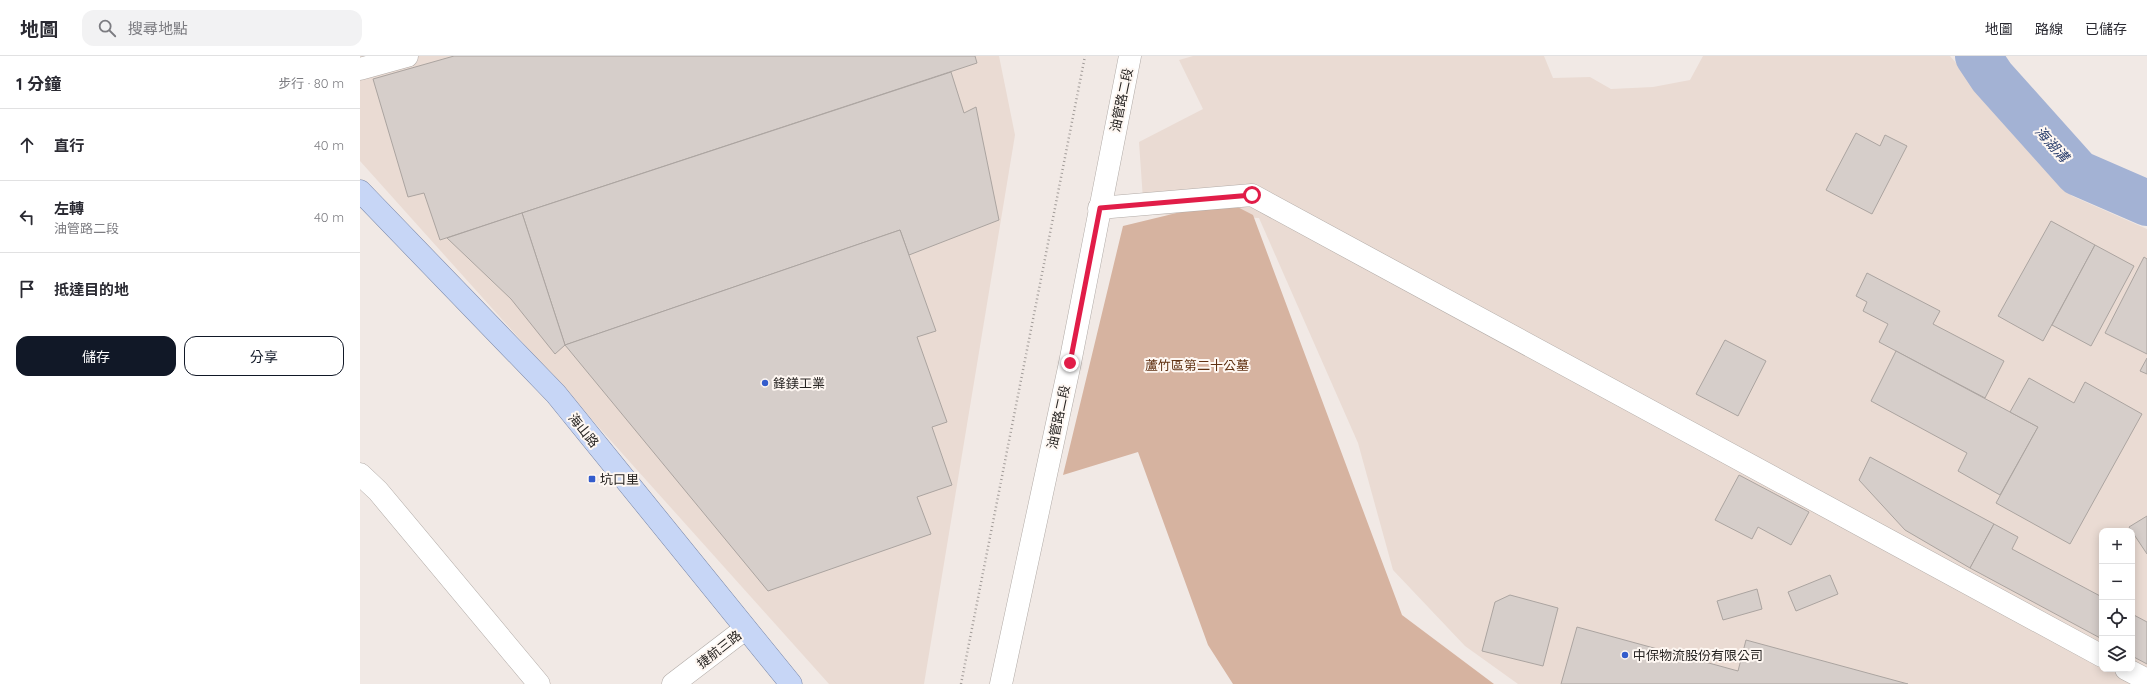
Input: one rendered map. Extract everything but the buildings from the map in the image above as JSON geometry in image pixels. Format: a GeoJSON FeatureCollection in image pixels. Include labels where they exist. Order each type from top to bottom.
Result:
{"type":"FeatureCollection","features":[{"type":"Feature","properties":{"kind":"main road","name":"海山路"},"geometry":{"type":"LineString","coordinates":[[360,191],[556,394],[791,684]]}},
{"type":"Feature","properties":{"kind":"street"},"geometry":{"type":"LineString","coordinates":[[360,69],[407,56]]}},
{"type":"Feature","properties":{"kind":"street","name":"油管路二段"},"geometry":{"type":"LineString","coordinates":[[1001,684],[1070,363],[1130,56]]}},
{"type":"Feature","properties":{"kind":"street"},"geometry":{"type":"LineString","coordinates":[[1100,208],[1252,195],[2099,654]]}},
{"type":"Feature","properties":{"kind":"street"},"geometry":{"type":"LineString","coordinates":[[360,474],[378,491],[539,684]]}},
{"type":"Feature","properties":{"kind":"street","name":"捷航三路"},"geometry":{"type":"LineString","coordinates":[[673,684],[745,629]]}},
{"type":"Feature","properties":{"kind":"street"},"geometry":{"type":"LineString","coordinates":[[2132,672],[2147,680]]}},
{"type":"Feature","properties":{"kind":"path"},"geometry":{"type":"LineString","coordinates":[[961,684],[1085,56]]}},
{"type":"Feature","properties":{"kind":"shaded area"},"geometry":{"type":"Polygon","coordinates":[[[360,56],[999,56],[1015,135],[924,684],[829,684],[360,161],[360,56]]]}},
{"type":"Feature","properties":{"kind":"shaded area"},"geometry":{"type":"Polygon","coordinates":[[[1193,56],[1544,56],[1553,78],[1590,77],[1611,89],[1653,87],[1690,80],[1703,56],[1950,56],[2072,196],[2147,229],[2147,684],[1518,684],[1465,646],[1393,570],[1358,443],[1259,218],[1144,214],[1139,142],[1203,109],[1179,60],[1193,56]]]}},
{"type":"Feature","properties":{"kind":"green space","name":"蘆竹區第二十公墓"},"geometry":{"type":"Polygon","coordinates":[[[1226,201],[1253,215],[1402,615],[1494,684],[1233,684],[1208,645],[1138,452],[1063,475],[1123,226],[1226,201]]]}},
{"type":"Feature","properties":{"kind":"waterway","name":"海湖溝"},"geometry":{"type":"LineString","coordinates":[[1978,56],[1992,77],[2078,173],[2147,203]]}},
{"type":"Feature","properties":{"kind":"place","name":"鋒鎂工業"},"geometry":{"type":"Point","coordinates":[765,383]}},
{"type":"Feature","properties":{"kind":"place","name":"坑口里"},"geometry":{"type":"Point","coordinates":[592,479]}},
{"type":"Feature","properties":{"kind":"place","name":"中保物流股份有限公司"},"geometry":{"type":"Point","coordinates":[1625,655]}},
{"type":"Feature","properties":{"kind":"route"},"geometry":{"type":"LineString","coordinates":[[1070,363],[1100,208],[1252,195]]}}]}
